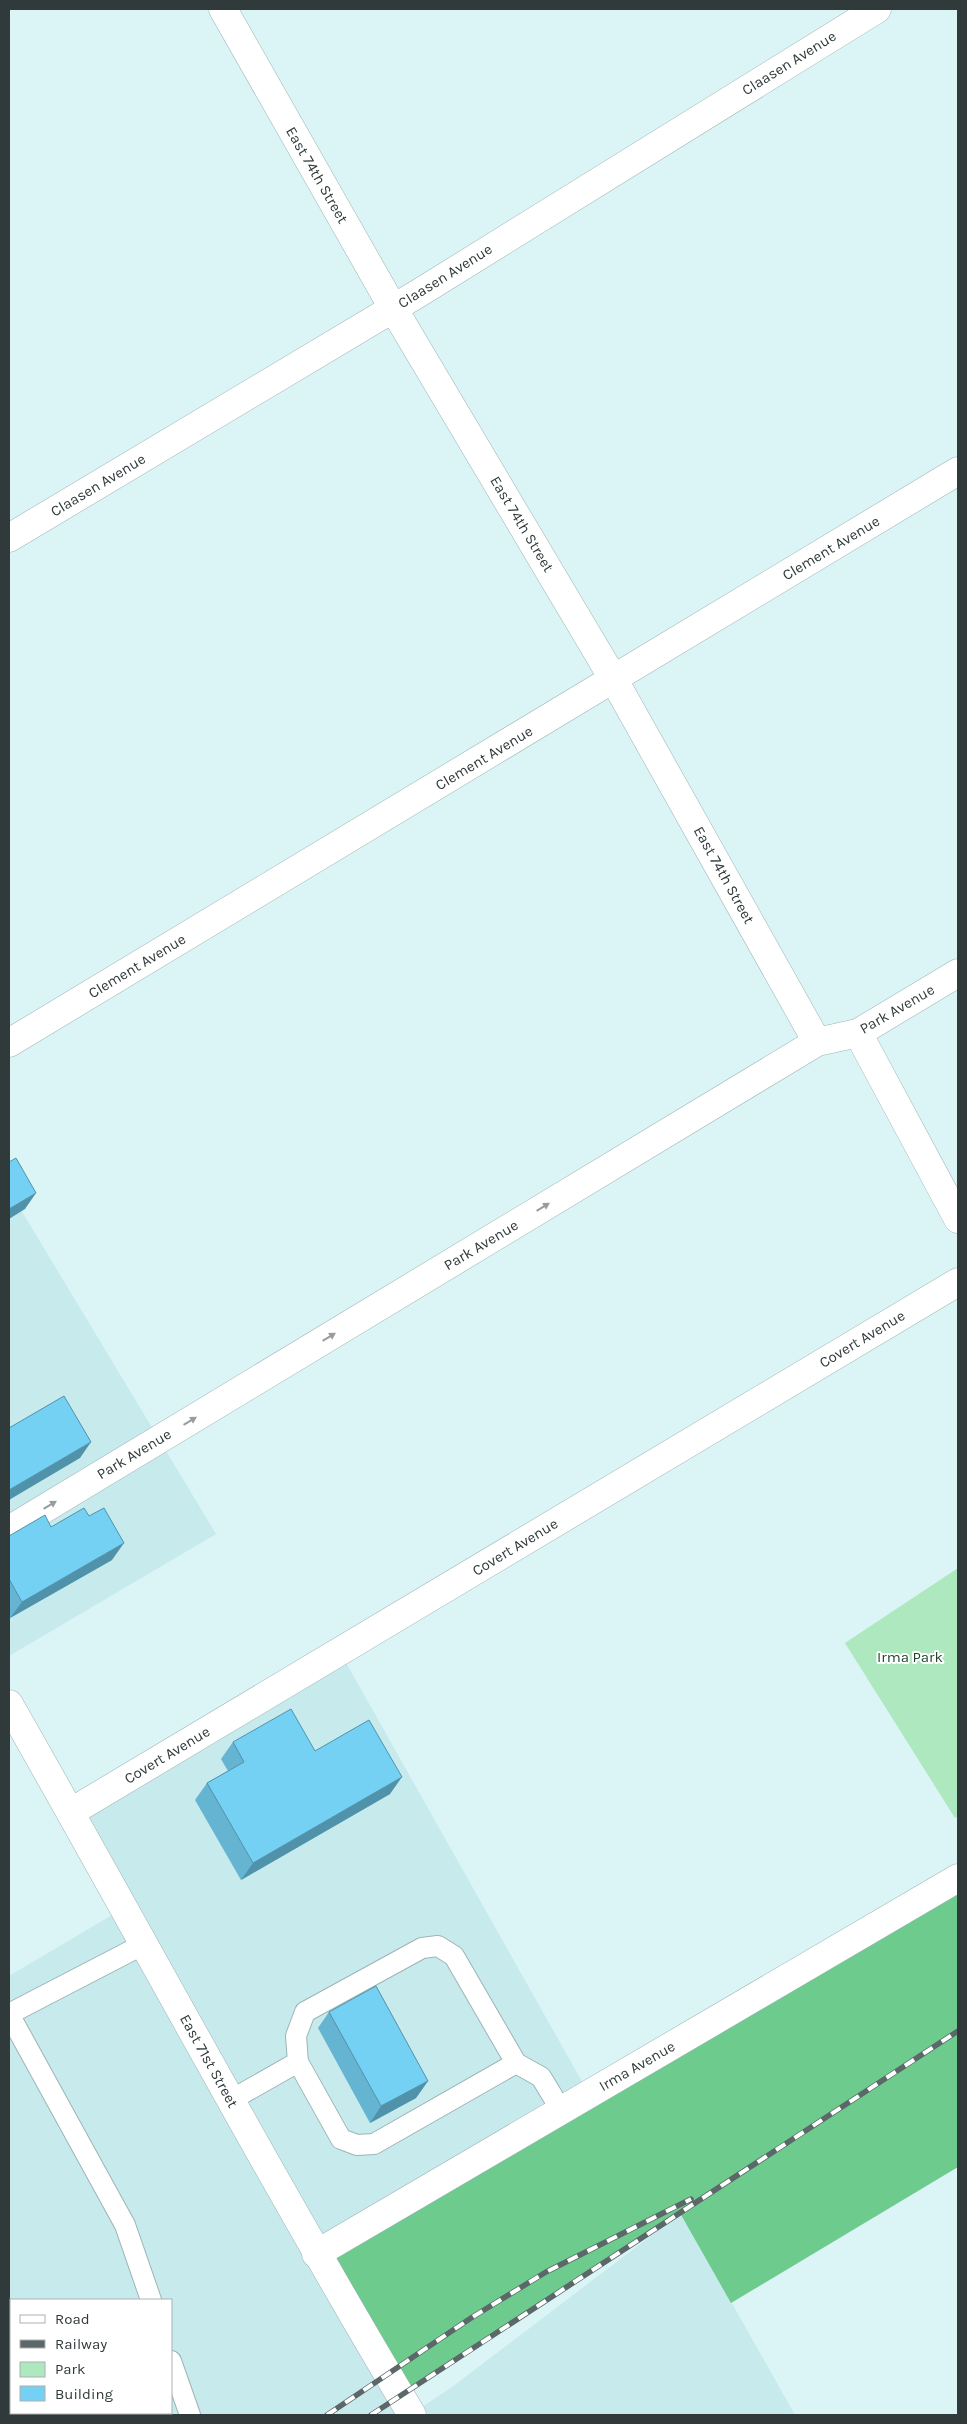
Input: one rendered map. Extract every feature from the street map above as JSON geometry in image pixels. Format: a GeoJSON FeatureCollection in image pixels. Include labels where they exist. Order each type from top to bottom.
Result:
{"type":"FeatureCollection","features":[{"type":"Feature","properties":{"kind":"street","name":"East 74th Street"},"geometry":{"type":"LineString","coordinates":[[223,9],[393,308],[614,680],[817,1042]]}},
{"type":"Feature","properties":{"kind":"street","name":"Claasen Avenue"},"geometry":{"type":"LineString","coordinates":[[9,538],[393,308],[877,9]]}},
{"type":"Feature","properties":{"kind":"street","name":"Clement Avenue"},"geometry":{"type":"LineString","coordinates":[[9,1043],[958,471]]}},
{"type":"Feature","properties":{"kind":"street","name":"Park Avenue"},"geometry":{"type":"LineString","coordinates":[[9,1530],[817,1042],[858,1033],[958,973]]}},
{"type":"Feature","properties":{"kind":"street"},"geometry":{"type":"LineString","coordinates":[[858,1033],[958,1219]]}},
{"type":"Feature","properties":{"kind":"street","name":"Covert Avenue"},"geometry":{"type":"LineString","coordinates":[[71,1812],[958,1282]]}},
{"type":"Feature","properties":{"kind":"street","name":"East 71st Street"},"geometry":{"type":"LineString","coordinates":[[10,1709],[71,1812],[316,2254],[412,2415]]}},
{"type":"Feature","properties":{"kind":"street","name":"Irma Avenue"},"geometry":{"type":"LineString","coordinates":[[316,2254],[958,1878]]}},
{"type":"Feature","properties":{"kind":"lane"},"geometry":{"type":"LineString","coordinates":[[144,1944],[9,2014],[125,2225],[151,2299]]}},
{"type":"Feature","properties":{"kind":"lane"},"geometry":{"type":"LineString","coordinates":[[516,2063],[374,2144],[357,2145],[341,2139],[298,2062],[296,2036],[304,2012],[422,1948],[438,1946],[454,1956],[516,2063],[542,2077],[561,2110]]}},
{"type":"Feature","properties":{"kind":"lane"},"geometry":{"type":"LineString","coordinates":[[231,2100],[298,2062]]}},
{"type":"Feature","properties":{"kind":"lane"},"geometry":{"type":"LineString","coordinates":[[172,2363],[190,2415]]}},
{"type":"Feature","properties":{"kind":"shaded area"},"geometry":{"type":"Polygon","coordinates":[[[9,1190],[216,1534],[9,1656],[9,1190]]]}},
{"type":"Feature","properties":{"kind":"shaded area"},"geometry":{"type":"Polygon","coordinates":[[[340,1652],[589,2094],[316,2254],[410,2415],[9,2415],[9,1976],[124,1908],[71,1812],[340,1652]]]}},
{"type":"Feature","properties":{"kind":"shaded area"},"geometry":{"type":"Polygon","coordinates":[[[681,2213],[795,2415],[410,2415],[452,2387],[681,2213]]]}},
{"type":"Feature","properties":{"kind":"green space","name":"Irma Park"},"geometry":{"type":"Polygon","coordinates":[[[958,1568],[958,1816],[955,1818],[845,1643],[958,1568]]]}},
{"type":"Feature","properties":{"kind":"green space"},"geometry":{"type":"Polygon","coordinates":[[[958,1878],[958,2167],[731,2303],[680,2213],[401,2397],[316,2254],[958,1878]]]}},
{"type":"Feature","properties":{"kind":"building"},"geometry":{"type":"Polygon","coordinates":[[[16,1158],[36,1193],[9,1209],[9,1162],[16,1158]]]}},
{"type":"Feature","properties":{"kind":"building"},"geometry":{"type":"Polygon","coordinates":[[[64,1396],[91,1442],[9,1490],[9,1428],[64,1396]]]}},
{"type":"Feature","properties":{"kind":"building"},"geometry":{"type":"Polygon","coordinates":[[[84,1508],[89,1516],[104,1508],[124,1543],[22,1602],[9,1579],[9,1536],[45,1515],[51,1527],[84,1508]]]}},
{"type":"Feature","properties":{"kind":"building"},"geometry":{"type":"Polygon","coordinates":[[[291,1709],[315,1751],[369,1720],[402,1777],[253,1863],[207,1783],[244,1762],[233,1742],[291,1709]]]}},
{"type":"Feature","properties":{"kind":"building"},"geometry":{"type":"Polygon","coordinates":[[[376,1986],[428,2081],[381,2106],[329,2012],[376,1986]]]}},
{"type":"Feature","properties":{"kind":"railway"},"geometry":{"type":"LineString","coordinates":[[371,2415],[958,2031]]}},
{"type":"Feature","properties":{"kind":"railway"},"geometry":{"type":"LineString","coordinates":[[327,2415],[471,2318],[546,2272],[691,2199]]}}]}
